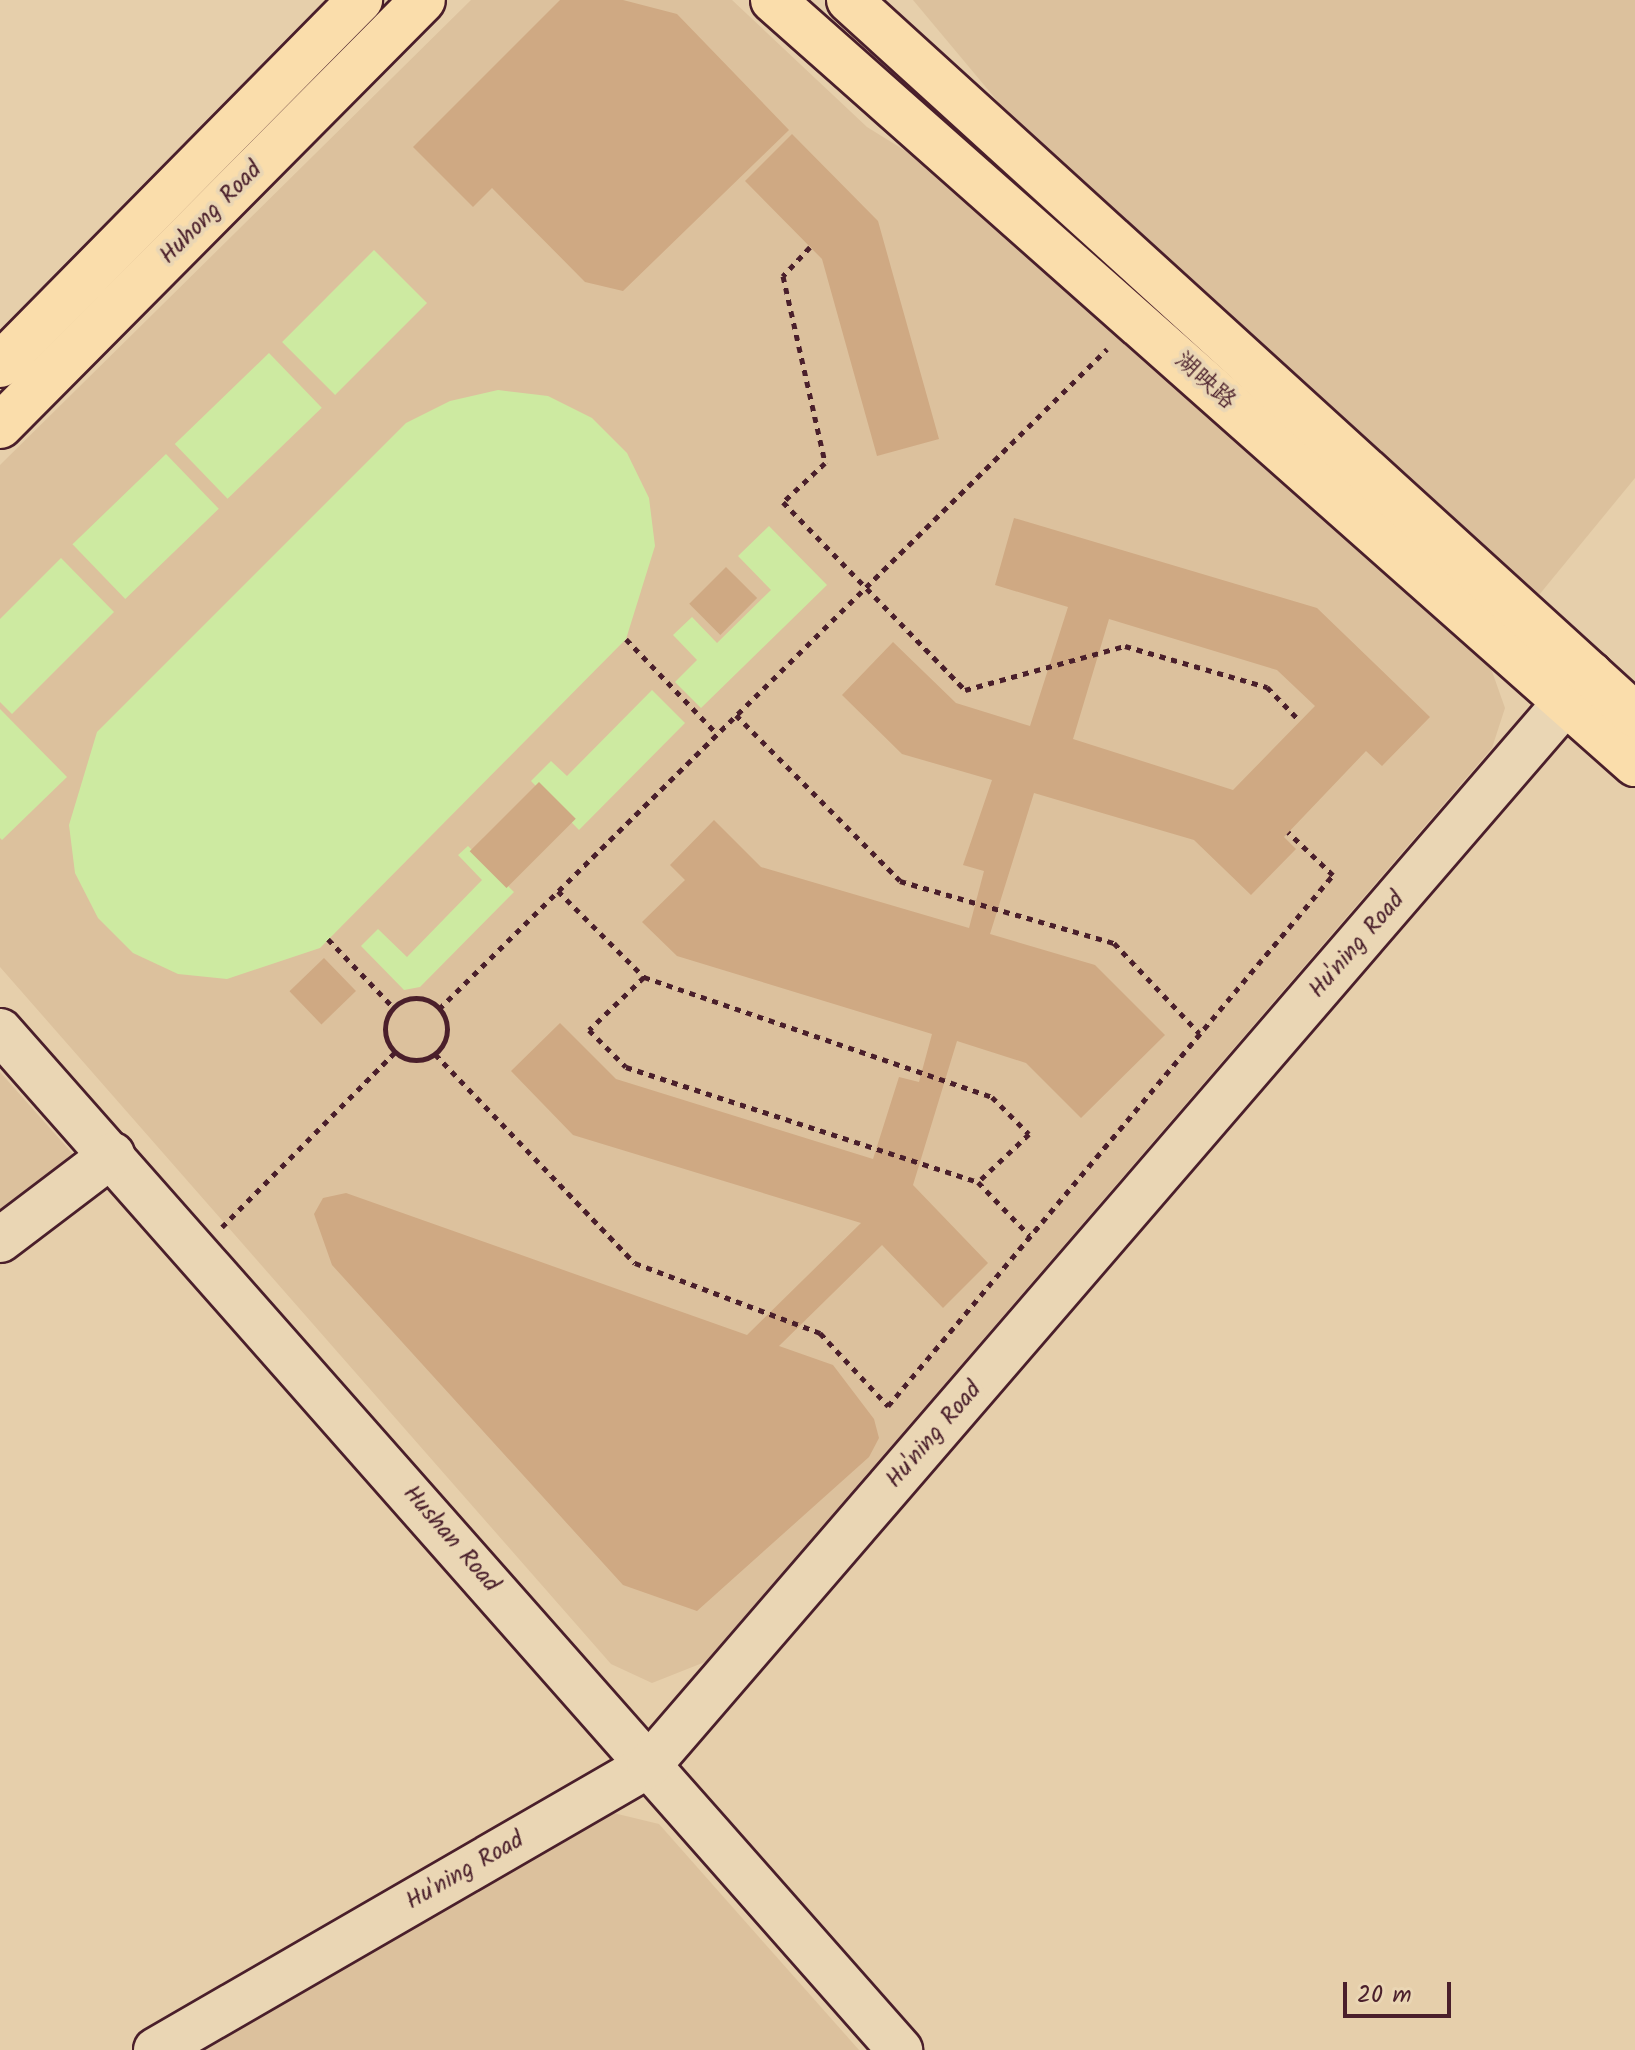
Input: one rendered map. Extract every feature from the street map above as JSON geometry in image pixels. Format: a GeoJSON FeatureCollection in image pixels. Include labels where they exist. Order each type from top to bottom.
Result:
{"type":"FeatureCollection","features":[{"type":"Feature","properties":{"kind":"main road","name":"Huhong Road"},"geometry":{"type":"LineString","coordinates":[[0,365],[360,0]]}},
{"type":"Feature","properties":{"kind":"main road","name":"Huhong Road"},"geometry":{"type":"LineString","coordinates":[[0,426],[423,0]]}},
{"type":"Feature","properties":{"kind":"main road","name":"湖映路"},"geometry":{"type":"LineString","coordinates":[[773,0],[1136,320],[1578,688],[1635,715]]}},
{"type":"Feature","properties":{"kind":"main road","name":"湖映路"},"geometry":{"type":"LineString","coordinates":[[849,0],[1578,688],[1635,764]]}},
{"type":"Feature","properties":{"kind":"street","name":"Hu'ning Road"},"geometry":{"type":"LineString","coordinates":[[156,2050],[649,1765],[1578,688]]}},
{"type":"Feature","properties":{"kind":"street","name":"Hushan Road"},"geometry":{"type":"LineString","coordinates":[[0,1031],[199,1251],[900,2050]]}},
{"type":"Feature","properties":{"kind":"street"},"geometry":{"type":"LineString","coordinates":[[0,1240],[112,1155]]}},
{"type":"Feature","properties":{"kind":"path"},"geometry":{"type":"LineString","coordinates":[[810,247],[783,276],[825,463],[783,502],[864,590],[965,690],[1125,646],[1267,687],[1300,721]]}},
{"type":"Feature","properties":{"kind":"path"},"geometry":{"type":"LineString","coordinates":[[439,1009],[1136,320]]}},
{"type":"Feature","properties":{"kind":"path"},"geometry":{"type":"LineString","coordinates":[[626,639],[717,734]]}},
{"type":"Feature","properties":{"kind":"path"},"geometry":{"type":"LineString","coordinates":[[736,715],[900,881],[1114,943],[1199,1033]]}},
{"type":"Feature","properties":{"kind":"path"},"geometry":{"type":"LineString","coordinates":[[435,1054],[635,1263],[820,1333],[888,1406],[1333,875],[1288,832]]}},
{"type":"Feature","properties":{"kind":"path"},"geometry":{"type":"LineString","coordinates":[[558,891],[644,977],[992,1097],[1029,1134],[978,1182]]}},
{"type":"Feature","properties":{"kind":"path"},"geometry":{"type":"LineString","coordinates":[[328,939],[394,1008]]}},
{"type":"Feature","properties":{"kind":"path"},"geometry":{"type":"LineString","coordinates":[[644,977],[589,1030],[626,1067],[978,1182],[1029,1235]]}},
{"type":"Feature","properties":{"kind":"path"},"geometry":{"type":"LineString","coordinates":[[415,998],[439,1009],[447,1031],[435,1054],[412,1060],[395,1052],[385,1033],[394,1008],[415,998]]}},
{"type":"Feature","properties":{"kind":"path"},"geometry":{"type":"LineString","coordinates":[[199,1251],[395,1052]]}},
{"type":"Feature","properties":{"kind":"shaded area"},"geometry":{"type":"Polygon","coordinates":[[[471,0],[732,0],[867,127],[946,176],[1488,660],[1505,708],[1492,748],[705,1662],[652,1683],[611,1664],[0,967],[0,465],[471,0]]]}},
{"type":"Feature","properties":{"kind":"shaded area"},"geometry":{"type":"Polygon","coordinates":[[[913,0],[1635,0],[1635,478],[1539,595],[1010,116],[913,0]]]}},
{"type":"Feature","properties":{"kind":"shaded area"},"geometry":{"type":"Polygon","coordinates":[[[0,1072],[104,1189],[0,1266],[0,1072]]]}},
{"type":"Feature","properties":{"kind":"shaded area"},"geometry":{"type":"Polygon","coordinates":[[[601,1810],[659,1824],[859,2050],[188,2050],[601,1810]]]}},
{"type":"Feature","properties":{"kind":"green space"},"geometry":{"type":"Polygon","coordinates":[[[374,250],[427,303],[335,395],[282,342],[374,250]]]}},
{"type":"Feature","properties":{"kind":"green space"},"geometry":{"type":"Polygon","coordinates":[[[269,353],[322,408],[228,499],[175,444],[269,353]]]}},
{"type":"Feature","properties":{"kind":"green space"},"geometry":{"type":"Polygon","coordinates":[[[498,390],[548,396],[592,418],[627,453],[649,498],[655,546],[626,639],[320,948],[227,979],[178,974],[133,953],[98,918],[75,873],[69,825],[97,732],[406,423],[450,401],[498,390]]]}},
{"type":"Feature","properties":{"kind":"green space"},"geometry":{"type":"Polygon","coordinates":[[[166,454],[219,509],[125,599],[72,544],[166,454]]]}},
{"type":"Feature","properties":{"kind":"green space"},"geometry":{"type":"Polygon","coordinates":[[[769,526],[827,585],[701,708],[675,682],[697,660],[673,635],[692,617],[717,643],[771,590],[738,556],[769,526]]]}},
{"type":"Feature","properties":{"kind":"green space"},"geometry":{"type":"Polygon","coordinates":[[[61,558],[114,612],[12,714],[0,702],[0,619],[61,558]]]}},
{"type":"Feature","properties":{"kind":"green space"},"geometry":{"type":"Polygon","coordinates":[[[652,690],[685,723],[579,830],[531,781],[551,761],[567,776],[652,690]]]}},
{"type":"Feature","properties":{"kind":"green space"},"geometry":{"type":"Polygon","coordinates":[[[0,709],[67,777],[2,840],[0,838],[0,709]]]}},
{"type":"Feature","properties":{"kind":"green space"},"geometry":{"type":"Polygon","coordinates":[[[468,846],[514,892],[420,987],[404,990],[361,946],[378,929],[407,957],[482,880],[458,855],[468,846]]]}},
{"type":"Feature","properties":{"kind":"building"},"geometry":{"type":"Polygon","coordinates":[[[560,0],[623,0],[677,14],[789,130],[623,291],[585,282],[492,188],[473,207],[413,147],[560,0]]]}},
{"type":"Feature","properties":{"kind":"building"},"geometry":{"type":"Polygon","coordinates":[[[792,134],[878,221],[939,439],[877,456],[822,259],[745,181],[792,134]]]}},
{"type":"Feature","properties":{"kind":"building"},"geometry":{"type":"Polygon","coordinates":[[[1014,518],[1317,608],[1430,717],[1382,766],[1366,751],[1284,837],[1296,849],[1251,895],[1194,840],[1034,793],[990,934],[1095,965],[1165,1035],[1081,1118],[1026,1063],[957,1041],[913,1185],[988,1263],[943,1308],[882,1245],[779,1346],[833,1365],[874,1419],[879,1438],[869,1457],[697,1611],[623,1585],[332,1265],[314,1214],[323,1198],[346,1193],[747,1335],[861,1223],[573,1135],[511,1071],[560,1023],[616,1079],[873,1159],[899,1077],[919,1082],[932,1034],[677,956],[642,922],[685,880],[670,865],[714,820],[761,867],[969,928],[984,871],[963,865],[992,780],[902,754],[842,695],[893,642],[956,703],[1030,726],[1068,607],[995,585],[1014,518]],[[1109,619],[1073,739],[1233,790],[1315,706],[1277,670],[1109,619]]]}},
{"type":"Feature","properties":{"kind":"building"},"geometry":{"type":"Polygon","coordinates":[[[726,567],[757,598],[720,635],[689,604],[726,567]]]}},
{"type":"Feature","properties":{"kind":"building"},"geometry":{"type":"Polygon","coordinates":[[[539,782],[576,819],[506,888],[470,851],[539,782]]]}},
{"type":"Feature","properties":{"kind":"building"},"geometry":{"type":"Polygon","coordinates":[[[324,958],[356,991],[321,1024],[289,991],[324,958]]]}}]}
